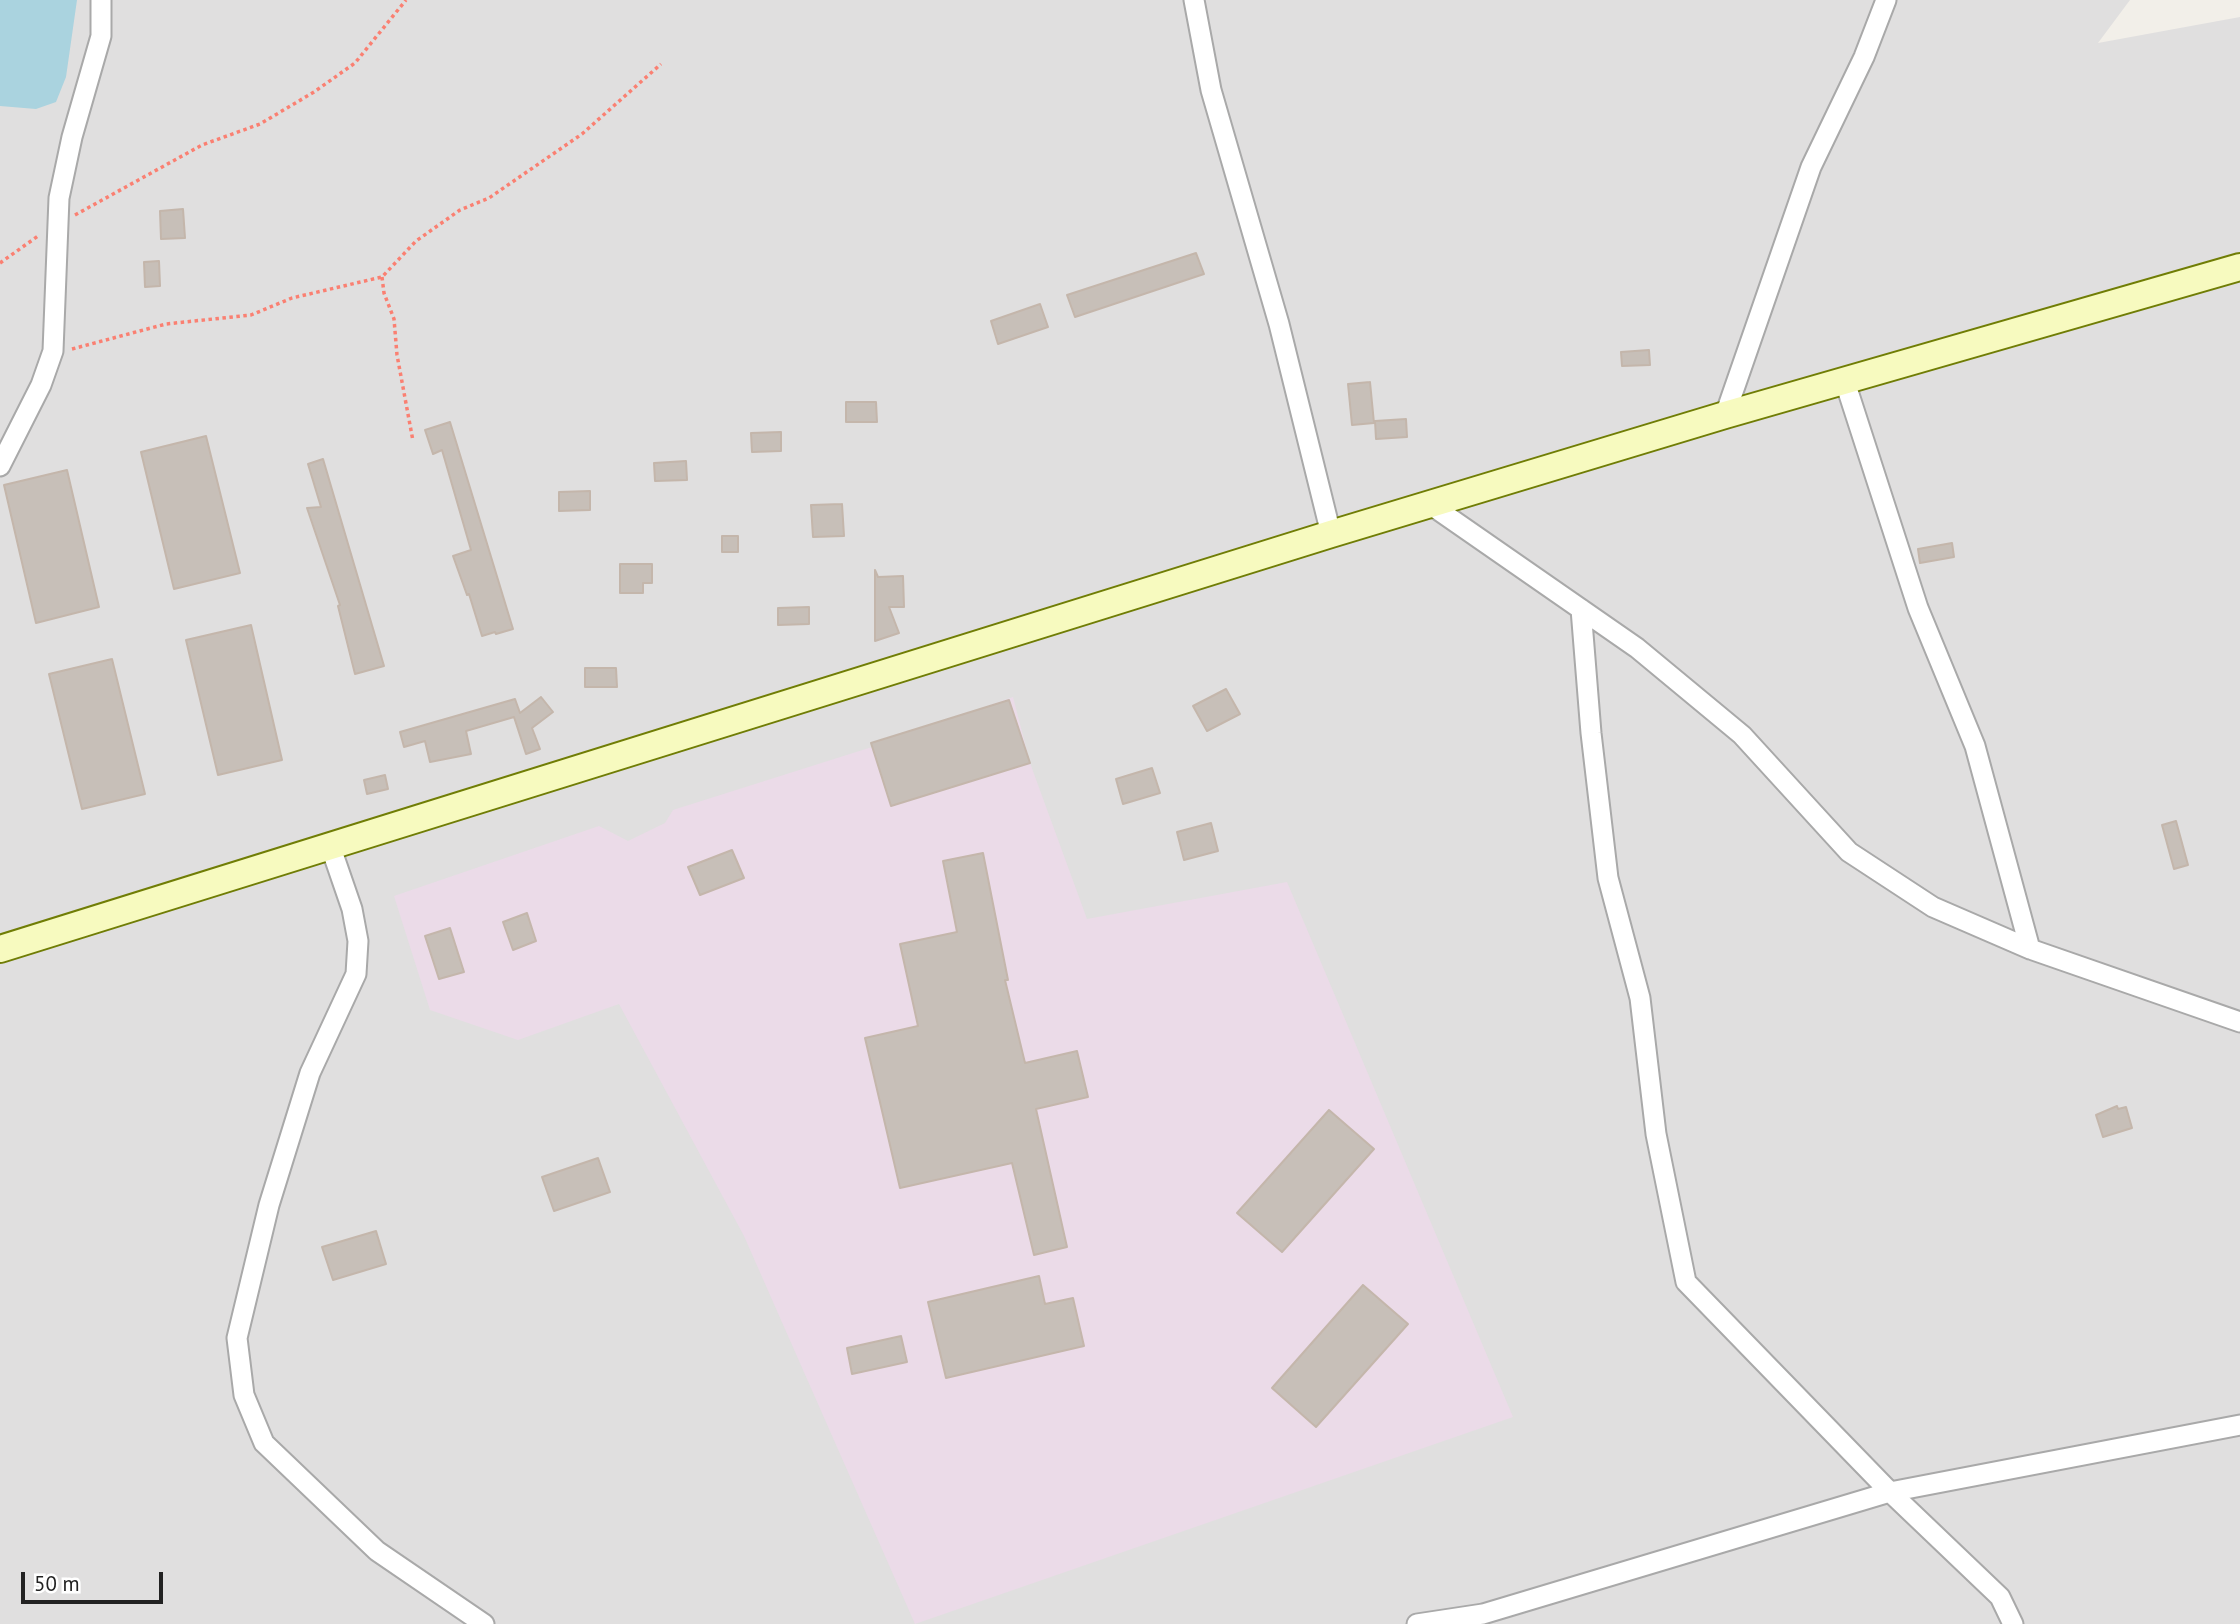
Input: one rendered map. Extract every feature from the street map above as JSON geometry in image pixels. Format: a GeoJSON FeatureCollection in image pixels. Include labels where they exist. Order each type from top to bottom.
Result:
{"type":"FeatureCollection","features":[{"type":"Feature","properties":{"kind":"main road"},"geometry":{"type":"LineString","coordinates":[[0,950],[1331,534],[1725,415],[2240,267]]}},
{"type":"Feature","properties":{"kind":"street"},"geometry":{"type":"LineString","coordinates":[[0,466],[41,385],[53,351],[59,198],[72,137],[101,36],[102,0]]}},
{"type":"Feature","properties":{"kind":"street"},"geometry":{"type":"LineString","coordinates":[[1194,0],[1211,90],[1279,324],[1331,534]]}},
{"type":"Feature","properties":{"kind":"street"},"geometry":{"type":"LineString","coordinates":[[1725,415],[1811,167],[1864,57],[1886,0]]}},
{"type":"Feature","properties":{"kind":"street"},"geometry":{"type":"LineString","coordinates":[[1845,382],[1918,608],[1975,746],[2030,949]]}},
{"type":"Feature","properties":{"kind":"street"},"geometry":{"type":"LineString","coordinates":[[1431,505],[1637,648],[1742,735],[1849,852],[1933,907],[2030,949],[2240,1022]]}},
{"type":"Feature","properties":{"kind":"street"},"geometry":{"type":"LineString","coordinates":[[1581,609],[1591,733],[1608,878],[1640,998],[1656,1134],[1686,1282],[1890,1492],[2000,1597],[2013,1624]]}},
{"type":"Feature","properties":{"kind":"street"},"geometry":{"type":"LineString","coordinates":[[331,848],[352,909],[358,941],[356,974],[310,1073],[269,1205],[237,1338],[244,1395],[264,1443],[358,1533],[377,1551],[484,1624]]}},
{"type":"Feature","properties":{"kind":"street"},"geometry":{"type":"LineString","coordinates":[[1417,1624],[1483,1614],[1890,1492],[2240,1425]]}},
{"type":"Feature","properties":{"kind":"path"},"geometry":{"type":"LineString","coordinates":[[0,263],[58,223],[202,145],[260,124],[314,92],[355,63],[406,0]]}},
{"type":"Feature","properties":{"kind":"path"},"geometry":{"type":"LineString","coordinates":[[53,351],[89,346],[166,324],[251,315],[292,298],[382,277],[416,241],[460,210],[498,192],[582,134],[661,64]]}},
{"type":"Feature","properties":{"kind":"path"},"geometry":{"type":"LineString","coordinates":[[382,277],[384,293],[394,319],[397,355],[413,441]]}},
{"type":"Feature","properties":{"kind":"shaded area"},"geometry":{"type":"Polygon","coordinates":[[[0,0],[2130,0],[2098,43],[2240,17],[2240,1624],[0,1624],[0,0]]]}},
{"type":"Feature","properties":{"kind":"shaded area"},"geometry":{"type":"Polygon","coordinates":[[[1013,697],[1030,763],[1087,919],[1287,882],[1513,1417],[915,1624],[744,1236],[619,1004],[518,1040],[430,1010],[394,896],[599,826],[628,841],[665,823],[673,810],[872,747],[1013,697]]]}},
{"type":"Feature","properties":{"kind":"water"},"geometry":{"type":"Polygon","coordinates":[[[0,0],[77,0],[66,77],[56,102],[36,109],[0,106],[0,0]]]}},
{"type":"Feature","properties":{"kind":"building"},"geometry":{"type":"Polygon","coordinates":[[[183,209],[185,238],[161,239],[160,211],[183,209]]]}},
{"type":"Feature","properties":{"kind":"building"},"geometry":{"type":"Polygon","coordinates":[[[1196,253],[1204,274],[1075,317],[1067,295],[1196,253]]]}},
{"type":"Feature","properties":{"kind":"building"},"geometry":{"type":"Polygon","coordinates":[[[159,261],[160,286],[145,287],[144,262],[159,261]]]}},
{"type":"Feature","properties":{"kind":"building"},"geometry":{"type":"Polygon","coordinates":[[[1040,304],[1048,327],[998,344],[991,321],[1040,304]]]}},
{"type":"Feature","properties":{"kind":"building"},"geometry":{"type":"Polygon","coordinates":[[[1649,350],[1650,365],[1622,366],[1621,352],[1649,350]]]}},
{"type":"Feature","properties":{"kind":"building"},"geometry":{"type":"Polygon","coordinates":[[[1370,382],[1374,423],[1352,425],[1348,384],[1370,382]]]}},
{"type":"Feature","properties":{"kind":"building"},"geometry":{"type":"Polygon","coordinates":[[[846,402],[876,402],[877,422],[846,422],[846,402]]]}},
{"type":"Feature","properties":{"kind":"building"},"geometry":{"type":"Polygon","coordinates":[[[1406,419],[1407,437],[1376,439],[1375,421],[1406,419]]]}},
{"type":"Feature","properties":{"kind":"building"},"geometry":{"type":"Polygon","coordinates":[[[450,422],[513,629],[496,634],[495,632],[482,636],[453,556],[471,550],[442,450],[433,454],[425,430],[450,422]]]}},
{"type":"Feature","properties":{"kind":"building"},"geometry":{"type":"Polygon","coordinates":[[[781,432],[781,451],[752,452],[751,433],[781,432]]]}},
{"type":"Feature","properties":{"kind":"building"},"geometry":{"type":"Polygon","coordinates":[[[206,436],[240,573],[174,589],[141,452],[206,436]]]}},
{"type":"Feature","properties":{"kind":"building"},"geometry":{"type":"Polygon","coordinates":[[[323,459],[384,666],[355,674],[338,606],[340,605],[307,508],[321,507],[308,464],[323,459]]]}},
{"type":"Feature","properties":{"kind":"building"},"geometry":{"type":"Polygon","coordinates":[[[686,461],[687,480],[655,481],[654,463],[686,461]]]}},
{"type":"Feature","properties":{"kind":"building"},"geometry":{"type":"Polygon","coordinates":[[[67,470],[99,607],[36,623],[4,485],[67,470]]]}},
{"type":"Feature","properties":{"kind":"building"},"geometry":{"type":"Polygon","coordinates":[[[590,491],[590,510],[559,511],[559,492],[590,491]]]}},
{"type":"Feature","properties":{"kind":"building"},"geometry":{"type":"Polygon","coordinates":[[[842,504],[844,536],[813,537],[811,505],[842,504]]]}},
{"type":"Feature","properties":{"kind":"building"},"geometry":{"type":"Polygon","coordinates":[[[722,536],[738,536],[738,552],[722,552],[722,536]]]}},
{"type":"Feature","properties":{"kind":"building"},"geometry":{"type":"Polygon","coordinates":[[[1952,543],[1954,557],[1920,563],[1918,549],[1952,543]]]}},
{"type":"Feature","properties":{"kind":"building"},"geometry":{"type":"Polygon","coordinates":[[[620,564],[652,564],[652,583],[643,583],[643,593],[620,593],[620,564]]]}},
{"type":"Feature","properties":{"kind":"building"},"geometry":{"type":"Polygon","coordinates":[[[875,570],[878,577],[903,576],[904,607],[889,607],[899,633],[875,641],[875,570]]]}},
{"type":"Feature","properties":{"kind":"building"},"geometry":{"type":"Polygon","coordinates":[[[809,607],[809,624],[778,625],[778,608],[809,607]]]}},
{"type":"Feature","properties":{"kind":"building"},"geometry":{"type":"Polygon","coordinates":[[[251,625],[282,760],[218,775],[186,640],[251,625]]]}},
{"type":"Feature","properties":{"kind":"building"},"geometry":{"type":"Polygon","coordinates":[[[112,659],[145,794],[82,809],[49,674],[112,659]]]}},
{"type":"Feature","properties":{"kind":"building"},"geometry":{"type":"Polygon","coordinates":[[[585,668],[616,668],[617,687],[585,687],[585,668]]]}},
{"type":"Feature","properties":{"kind":"building"},"geometry":{"type":"Polygon","coordinates":[[[1226,689],[1240,714],[1207,731],[1193,706],[1226,689]]]}},
{"type":"Feature","properties":{"kind":"building"},"geometry":{"type":"Polygon","coordinates":[[[541,697],[553,712],[532,728],[540,749],[526,754],[514,717],[466,731],[471,754],[430,762],[425,741],[404,747],[400,732],[515,699],[520,713],[541,697]]]}},
{"type":"Feature","properties":{"kind":"building"},"geometry":{"type":"Polygon","coordinates":[[[1009,700],[1030,763],[891,806],[871,743],[1009,700]]]}},
{"type":"Feature","properties":{"kind":"building"},"geometry":{"type":"Polygon","coordinates":[[[1152,768],[1160,793],[1123,804],[1116,779],[1152,768]]]}},
{"type":"Feature","properties":{"kind":"building"},"geometry":{"type":"Polygon","coordinates":[[[385,775],[388,789],[367,794],[364,780],[385,775]]]}},
{"type":"Feature","properties":{"kind":"building"},"geometry":{"type":"Polygon","coordinates":[[[2176,821],[2188,865],[2174,869],[2162,825],[2176,821]]]}},
{"type":"Feature","properties":{"kind":"building"},"geometry":{"type":"Polygon","coordinates":[[[1211,823],[1218,851],[1184,860],[1177,832],[1211,823]]]}},
{"type":"Feature","properties":{"kind":"building"},"geometry":{"type":"Polygon","coordinates":[[[732,850],[744,878],[700,895],[688,867],[732,850]]]}},
{"type":"Feature","properties":{"kind":"building"},"geometry":{"type":"Polygon","coordinates":[[[983,853],[1008,980],[1005,980],[1025,1063],[1077,1051],[1088,1097],[1036,1109],[1067,1247],[1034,1255],[1012,1163],[900,1188],[865,1038],[918,1026],[900,944],[957,932],[943,861],[983,853]]]}},
{"type":"Feature","properties":{"kind":"building"},"geometry":{"type":"Polygon","coordinates":[[[527,913],[536,941],[513,950],[503,922],[527,913]]]}},
{"type":"Feature","properties":{"kind":"building"},"geometry":{"type":"Polygon","coordinates":[[[450,928],[464,972],[439,979],[425,936],[450,928]]]}},
{"type":"Feature","properties":{"kind":"building"},"geometry":{"type":"Polygon","coordinates":[[[2117,1106],[2118,1109],[2126,1107],[2132,1128],[2103,1137],[2096,1115],[2117,1106]]]}},
{"type":"Feature","properties":{"kind":"building"},"geometry":{"type":"Polygon","coordinates":[[[1329,1110],[1374,1149],[1282,1252],[1237,1213],[1329,1110]]]}},
{"type":"Feature","properties":{"kind":"building"},"geometry":{"type":"Polygon","coordinates":[[[598,1158],[610,1192],[554,1211],[542,1177],[598,1158]]]}},
{"type":"Feature","properties":{"kind":"building"},"geometry":{"type":"Polygon","coordinates":[[[376,1231],[386,1264],[333,1280],[322,1247],[376,1231]]]}},
{"type":"Feature","properties":{"kind":"building"},"geometry":{"type":"Polygon","coordinates":[[[1039,1276],[1045,1304],[1073,1298],[1084,1346],[946,1378],[928,1302],[1039,1276]]]}},
{"type":"Feature","properties":{"kind":"building"},"geometry":{"type":"Polygon","coordinates":[[[1363,1285],[1408,1324],[1316,1427],[1272,1388],[1363,1285]]]}},
{"type":"Feature","properties":{"kind":"building"},"geometry":{"type":"Polygon","coordinates":[[[901,1336],[907,1362],[852,1374],[847,1348],[901,1336]]]}}]}
